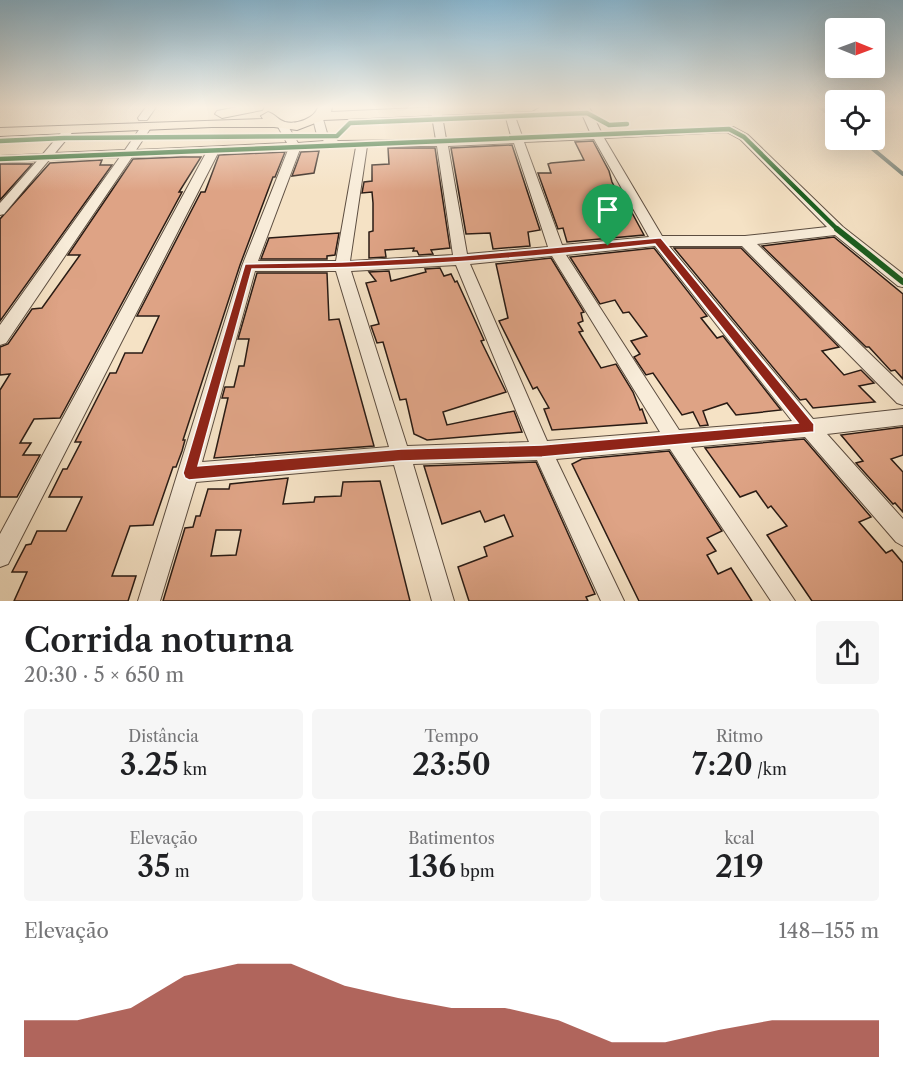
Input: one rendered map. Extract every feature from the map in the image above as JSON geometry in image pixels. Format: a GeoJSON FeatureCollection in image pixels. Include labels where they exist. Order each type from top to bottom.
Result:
{"type":"FeatureCollection","features":[{"type":"Feature","properties":{"kind":"street"},"geometry":{"type":"LineString","coordinates":[[0,211],[65,135]]}},
{"type":"Feature","properties":{"kind":"street"},"geometry":{"type":"LineString","coordinates":[[0,338],[127,154],[137,135]]}},
{"type":"Feature","properties":{"kind":"street"},"geometry":{"type":"LineString","coordinates":[[287,135],[295,147]]}},
{"type":"Feature","properties":{"kind":"street"},"geometry":{"type":"LineString","coordinates":[[322,135],[338,145]]}},
{"type":"Feature","properties":{"kind":"street"},"geometry":{"type":"LineString","coordinates":[[440,135],[461,260],[542,451],[613,601]]}},
{"type":"Feature","properties":{"kind":"street"},"geometry":{"type":"LineString","coordinates":[[517,135],[557,252],[675,440],[784,601]]}},
{"type":"Feature","properties":{"kind":"street"},"geometry":{"type":"LineString","coordinates":[[0,159],[596,135]]}},
{"type":"Feature","properties":{"kind":"street"},"geometry":{"type":"LineString","coordinates":[[597,135],[658,241],[809,428],[903,535]]}},
{"type":"Feature","properties":{"kind":"street"},"geometry":{"type":"LineString","coordinates":[[740,135],[838,230],[903,282]]}},
{"type":"Feature","properties":{"kind":"street"},"geometry":{"type":"LineString","coordinates":[[362,143],[342,266],[401,455],[443,601]]}},
{"type":"Feature","properties":{"kind":"street"},"geometry":{"type":"LineString","coordinates":[[149,601],[249,266],[295,147]]}},
{"type":"Feature","properties":{"kind":"street"},"geometry":{"type":"LineString","coordinates":[[0,556],[213,151]]}},
{"type":"Feature","properties":{"kind":"street"},"geometry":{"type":"LineString","coordinates":[[249,266],[342,266],[461,260],[658,241],[745,241],[838,230]]}},
{"type":"Feature","properties":{"kind":"street"},"geometry":{"type":"LineString","coordinates":[[745,241],[903,397]]}},
{"type":"Feature","properties":{"kind":"street"},"geometry":{"type":"LineString","coordinates":[[189,473],[401,455],[542,451],[809,428],[903,417]]}},
{"type":"Feature","properties":{"kind":"building"},"geometry":{"type":"Polygon","coordinates":[[[593,141],[627,211],[631,211],[644,235],[567,242],[563,228],[558,229],[538,173],[551,173],[548,164],[551,163],[584,160],[575,142],[593,141]]]}},
{"type":"Feature","properties":{"kind":"building"},"geometry":{"type":"Polygon","coordinates":[[[512,145],[540,230],[528,232],[530,246],[493,249],[490,233],[466,234],[451,148],[512,145]]]}},
{"type":"Feature","properties":{"kind":"building"},"geometry":{"type":"Polygon","coordinates":[[[388,148],[435,148],[450,248],[431,250],[433,254],[419,255],[417,251],[413,251],[414,248],[385,250],[386,257],[369,258],[369,232],[373,231],[372,192],[362,193],[364,182],[372,181],[372,165],[389,164],[388,148]]]}},
{"type":"Feature","properties":{"kind":"building"},"geometry":{"type":"Polygon","coordinates":[[[319,151],[314,173],[292,176],[301,152],[319,151]]]}},
{"type":"Feature","properties":{"kind":"building"},"geometry":{"type":"Polygon","coordinates":[[[285,152],[275,177],[273,177],[240,265],[183,440],[185,440],[182,451],[176,467],[173,467],[153,525],[130,526],[112,576],[136,576],[128,601],[14,601],[27,572],[12,572],[26,545],[31,544],[37,531],[66,531],[82,497],[49,497],[63,469],[67,469],[81,442],[75,442],[110,373],[116,373],[125,353],[142,353],[159,316],[137,316],[201,192],[205,192],[219,155],[285,152]]]}},
{"type":"Feature","properties":{"kind":"building"},"geometry":{"type":"Polygon","coordinates":[[[201,157],[179,192],[182,192],[60,418],[34,419],[20,443],[31,443],[23,455],[40,455],[17,497],[0,497],[0,390],[10,374],[0,375],[0,347],[8,344],[32,309],[42,308],[80,255],[68,255],[133,159],[201,157]]]}},
{"type":"Feature","properties":{"kind":"building"},"geometry":{"type":"Polygon","coordinates":[[[102,160],[100,165],[112,165],[0,321],[0,219],[50,163],[102,160]]]}},
{"type":"Feature","properties":{"kind":"building"},"geometry":{"type":"Polygon","coordinates":[[[0,164],[32,164],[0,200],[0,164]]]}},
{"type":"Feature","properties":{"kind":"building"},"geometry":{"type":"Polygon","coordinates":[[[339,233],[335,255],[327,256],[327,259],[261,259],[269,238],[339,233]]]}},
{"type":"Feature","properties":{"kind":"building"},"geometry":{"type":"Polygon","coordinates":[[[834,237],[903,294],[903,379],[895,370],[891,371],[869,347],[866,347],[762,246],[834,237]]]}},
{"type":"Feature","properties":{"kind":"building"},"geometry":{"type":"Polygon","coordinates":[[[654,248],[707,316],[701,318],[717,338],[723,336],[781,410],[736,415],[727,403],[703,411],[708,425],[700,426],[693,412],[682,415],[653,373],[646,375],[634,357],[640,354],[631,341],[647,336],[629,312],[623,313],[615,300],[600,304],[570,257],[654,248]]]}},
{"type":"Feature","properties":{"kind":"building"},"geometry":{"type":"Polygon","coordinates":[[[674,248],[741,248],[839,347],[822,351],[844,375],[861,370],[874,383],[859,386],[875,402],[813,408],[806,399],[800,400],[674,248]]]}},
{"type":"Feature","properties":{"kind":"building"},"geometry":{"type":"Polygon","coordinates":[[[551,258],[584,312],[581,313],[583,321],[578,323],[583,331],[579,332],[601,368],[616,364],[633,392],[640,410],[642,409],[647,423],[552,430],[544,409],[549,408],[537,387],[533,389],[499,321],[508,318],[496,264],[551,258]]]}},
{"type":"Feature","properties":{"kind":"building"},"geometry":{"type":"Polygon","coordinates":[[[440,268],[444,276],[451,274],[455,282],[457,281],[484,340],[481,341],[506,392],[443,412],[447,425],[514,411],[522,432],[427,440],[414,434],[406,399],[400,400],[383,342],[377,343],[371,326],[379,324],[366,283],[376,281],[369,272],[389,271],[391,281],[426,272],[425,269],[440,268]]]}},
{"type":"Feature","properties":{"kind":"building"},"geometry":{"type":"Polygon","coordinates":[[[257,273],[327,273],[329,320],[339,319],[374,446],[214,458],[228,398],[222,398],[225,387],[234,387],[239,366],[244,366],[249,339],[238,339],[257,273]]]}},
{"type":"Feature","properties":{"kind":"building"},"geometry":{"type":"Polygon","coordinates":[[[903,427],[903,455],[891,459],[903,472],[903,512],[856,463],[863,461],[841,435],[903,427]]]}},
{"type":"Feature","properties":{"kind":"building"},"geometry":{"type":"Polygon","coordinates":[[[804,439],[871,517],[859,522],[886,553],[892,550],[903,563],[903,601],[812,601],[767,535],[787,526],[771,506],[768,508],[756,491],[740,497],[705,448],[804,439]]]}},
{"type":"Feature","properties":{"kind":"building"},"geometry":{"type":"Polygon","coordinates":[[[669,451],[722,531],[707,538],[716,551],[707,555],[718,574],[731,568],[752,601],[639,601],[572,464],[582,459],[669,451]]]}},
{"type":"Feature","properties":{"kind":"building"},"geometry":{"type":"Polygon","coordinates":[[[536,462],[595,594],[586,597],[588,601],[469,601],[458,567],[487,556],[484,547],[513,536],[504,515],[485,522],[480,511],[442,524],[424,466],[536,462]]]}},
{"type":"Feature","properties":{"kind":"building"},"geometry":{"type":"Polygon","coordinates":[[[288,478],[283,504],[314,502],[315,497],[341,496],[343,482],[380,481],[410,601],[163,601],[185,528],[193,527],[196,516],[200,516],[208,489],[229,489],[230,484],[288,478]],[[216,530],[211,556],[236,555],[241,530],[216,530]]]}},
{"type":"Feature","properties":{"kind":"waterway"},"geometry":{"type":"LineString","coordinates":[[874,150],[903,174]]}},
{"type":"Feature","properties":{"kind":"cycle path"},"geometry":{"type":"LineString","coordinates":[[0,141],[64,138],[289,138],[321,135]]}},
{"type":"Feature","properties":{"kind":"cycle path"},"geometry":{"type":"LineString","coordinates":[[323,135],[338,135]]}},
{"type":"Feature","properties":{"kind":"cycle path"},"geometry":{"type":"LineString","coordinates":[[0,159],[605,135]]}},
{"type":"Feature","properties":{"kind":"cycle path"},"geometry":{"type":"LineString","coordinates":[[740,135],[838,230],[903,282]]}},
{"type":"Feature","properties":{"kind":"route"},"geometry":{"type":"LineString","coordinates":[[658,241],[809,428],[542,451],[401,455],[189,473],[249,266],[342,266],[461,260],[608,246],[658,241]]}}]}
